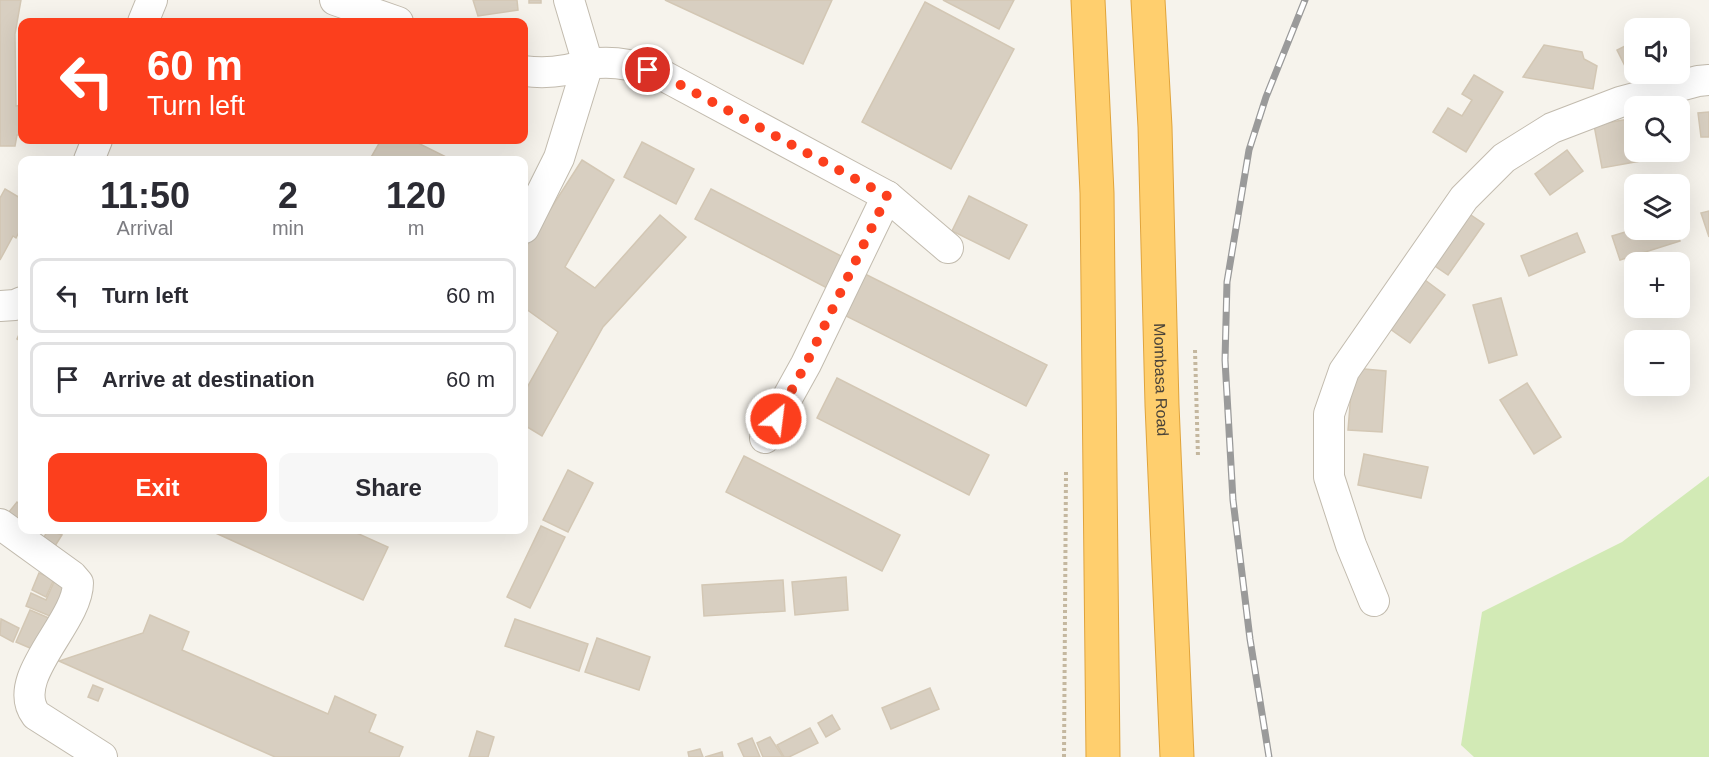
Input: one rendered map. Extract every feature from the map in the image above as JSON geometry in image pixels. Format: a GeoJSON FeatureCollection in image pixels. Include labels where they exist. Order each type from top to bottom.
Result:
{"type":"FeatureCollection","features":[{"type":"Feature","properties":{"kind":"highway"},"geometry":{"type":"LineString","coordinates":[[1088,0],[1097,193],[1103,757]]}},
{"type":"Feature","properties":{"kind":"highway","name":"Mombasa Road"},"geometry":{"type":"LineString","coordinates":[[1148,0],[1155,126],[1162,405],[1177,757]]}},
{"type":"Feature","properties":{"kind":"street"},"geometry":{"type":"LineString","coordinates":[[145,18],[152,0]]}},
{"type":"Feature","properties":{"kind":"street"},"geometry":{"type":"LineString","coordinates":[[335,0],[387,18]]}},
{"type":"Feature","properties":{"kind":"street"},"geometry":{"type":"LineString","coordinates":[[528,220],[560,158],[588,64],[568,0]]}},
{"type":"Feature","properties":{"kind":"street"},"geometry":{"type":"LineString","coordinates":[[528,71],[565,72],[588,64],[609,62],[631,64],[664,76],[887,196],[948,249]]}},
{"type":"Feature","properties":{"kind":"street"},"geometry":{"type":"LineString","coordinates":[[1374,600],[1351,545],[1329,477],[1329,414],[1344,371],[1464,198],[1504,158],[1552,128],[1620,102],[1705,77]]}},
{"type":"Feature","properties":{"kind":"street"},"geometry":{"type":"LineString","coordinates":[[765,438],[806,364],[887,196]]}},
{"type":"Feature","properties":{"kind":"street"},"geometry":{"type":"LineString","coordinates":[[0,306],[18,304]]}},
{"type":"Feature","properties":{"kind":"street"},"geometry":{"type":"LineString","coordinates":[[0,524],[72,576],[78,584],[77,599],[39,664],[28,696],[30,707],[36,715],[102,757]]}},
{"type":"Feature","properties":{"kind":"green space"},"geometry":{"type":"Polygon","coordinates":[[[1709,476],[1709,757],[1474,757],[1461,745],[1482,612],[1622,542],[1709,476]]]}},
{"type":"Feature","properties":{"kind":"building"},"geometry":{"type":"Polygon","coordinates":[[[0,0],[21,0],[15,34],[18,135],[15,146],[0,146],[0,0]]]}},
{"type":"Feature","properties":{"kind":"building"},"geometry":{"type":"Polygon","coordinates":[[[473,0],[517,0],[518,10],[478,16],[473,0]]]}},
{"type":"Feature","properties":{"kind":"building"},"geometry":{"type":"Polygon","coordinates":[[[529,0],[541,0],[541,3],[529,3],[529,0]]]}},
{"type":"Feature","properties":{"kind":"building"},"geometry":{"type":"Polygon","coordinates":[[[665,0],[832,0],[803,64],[665,0]]]}},
{"type":"Feature","properties":{"kind":"building"},"geometry":{"type":"Polygon","coordinates":[[[943,0],[1014,0],[999,29],[943,0]]]}},
{"type":"Feature","properties":{"kind":"building"},"geometry":{"type":"Polygon","coordinates":[[[925,2],[1014,49],[951,169],[862,122],[925,2]]]}},
{"type":"Feature","properties":{"kind":"building"},"geometry":{"type":"Polygon","coordinates":[[[1544,45],[1582,52],[1584,59],[1597,66],[1593,89],[1523,77],[1544,45]]]}},
{"type":"Feature","properties":{"kind":"building"},"geometry":{"type":"Polygon","coordinates":[[[1624,46],[1624,64],[1617,50],[1624,46]]]}},
{"type":"Feature","properties":{"kind":"building"},"geometry":{"type":"Polygon","coordinates":[[[1474,75],[1503,92],[1466,152],[1433,132],[1448,108],[1462,116],[1472,100],[1462,94],[1474,75]]]}},
{"type":"Feature","properties":{"kind":"building"},"geometry":{"type":"Polygon","coordinates":[[[1709,112],[1709,137],[1701,137],[1698,113],[1709,112]]]}},
{"type":"Feature","properties":{"kind":"building"},"geometry":{"type":"Polygon","coordinates":[[[1624,120],[1624,162],[1635,162],[1602,168],[1594,125],[1624,120]]]}},
{"type":"Feature","properties":{"kind":"building"},"geometry":{"type":"Polygon","coordinates":[[[642,142],[694,169],[676,204],[624,177],[642,142]]]}},
{"type":"Feature","properties":{"kind":"building"},"geometry":{"type":"Polygon","coordinates":[[[379,144],[420,144],[444,156],[372,156],[379,144]]]}},
{"type":"Feature","properties":{"kind":"building"},"geometry":{"type":"Polygon","coordinates":[[[1567,150],[1583,171],[1550,195],[1535,174],[1567,150]]]}},
{"type":"Feature","properties":{"kind":"building"},"geometry":{"type":"Polygon","coordinates":[[[582,160],[614,180],[565,267],[595,288],[660,215],[686,237],[603,327],[542,436],[528,427],[528,386],[558,332],[528,310],[528,244],[582,160]]]}},
{"type":"Feature","properties":{"kind":"building"},"geometry":{"type":"Polygon","coordinates":[[[5,189],[18,197],[18,234],[16,238],[13,236],[0,260],[0,198],[5,189]]]}},
{"type":"Feature","properties":{"kind":"building"},"geometry":{"type":"Polygon","coordinates":[[[711,189],[843,257],[827,288],[695,219],[711,189]]]}},
{"type":"Feature","properties":{"kind":"building"},"geometry":{"type":"Polygon","coordinates":[[[969,196],[1027,225],[1009,259],[952,231],[969,196]]]}},
{"type":"Feature","properties":{"kind":"building"},"geometry":{"type":"Polygon","coordinates":[[[1465,211],[1484,224],[1448,275],[1429,262],[1465,211]]]}},
{"type":"Feature","properties":{"kind":"building"},"geometry":{"type":"Polygon","coordinates":[[[1709,211],[1709,237],[1701,213],[1709,211]]]}},
{"type":"Feature","properties":{"kind":"building"},"geometry":{"type":"Polygon","coordinates":[[[1624,232],[1624,240],[1680,241],[1645,252],[1624,252],[1624,259],[1620,260],[1612,236],[1624,232]]]}},
{"type":"Feature","properties":{"kind":"building"},"geometry":{"type":"Polygon","coordinates":[[[1577,233],[1585,252],[1529,276],[1521,256],[1577,233]]]}},
{"type":"Feature","properties":{"kind":"building"},"geometry":{"type":"Polygon","coordinates":[[[863,273],[1047,365],[1026,406],[842,314],[863,273]]]}},
{"type":"Feature","properties":{"kind":"building"},"geometry":{"type":"Polygon","coordinates":[[[1421,277],[1445,295],[1410,343],[1386,326],[1421,277]]]}},
{"type":"Feature","properties":{"kind":"building"},"geometry":{"type":"Polygon","coordinates":[[[1501,298],[1517,355],[1489,363],[1473,305],[1501,298]]]}},
{"type":"Feature","properties":{"kind":"building"},"geometry":{"type":"Polygon","coordinates":[[[1353,368],[1386,371],[1382,432],[1348,430],[1353,368]]]}},
{"type":"Feature","properties":{"kind":"building"},"geometry":{"type":"Polygon","coordinates":[[[837,378],[989,455],[969,495],[817,418],[837,378]]]}},
{"type":"Feature","properties":{"kind":"building"},"geometry":{"type":"Polygon","coordinates":[[[1527,383],[1561,437],[1534,454],[1500,400],[1527,383]]]}},
{"type":"Feature","properties":{"kind":"building"},"geometry":{"type":"Polygon","coordinates":[[[1364,454],[1428,467],[1421,498],[1358,485],[1364,454]]]}},
{"type":"Feature","properties":{"kind":"building"},"geometry":{"type":"Polygon","coordinates":[[[744,456],[900,535],[882,571],[726,492],[744,456]]]}},
{"type":"Feature","properties":{"kind":"building"},"geometry":{"type":"Polygon","coordinates":[[[568,470],[593,483],[568,532],[543,520],[568,470]]]}},
{"type":"Feature","properties":{"kind":"building"},"geometry":{"type":"Polygon","coordinates":[[[17,502],[18,503],[18,520],[9,512],[17,502]]]}},
{"type":"Feature","properties":{"kind":"building"},"geometry":{"type":"Polygon","coordinates":[[[541,526],[565,537],[530,608],[507,597],[541,526]]]}},
{"type":"Feature","properties":{"kind":"building"},"geometry":{"type":"Polygon","coordinates":[[[46,534],[62,535],[55,546],[43,539],[46,534]]]}},
{"type":"Feature","properties":{"kind":"building"},"geometry":{"type":"Polygon","coordinates":[[[218,534],[359,534],[388,547],[363,600],[218,534]]]}},
{"type":"Feature","properties":{"kind":"building"},"geometry":{"type":"Polygon","coordinates":[[[39,573],[54,579],[46,597],[32,590],[39,573]]]}},
{"type":"Feature","properties":{"kind":"building"},"geometry":{"type":"Polygon","coordinates":[[[846,577],[848,610],[795,615],[792,582],[846,577]]]}},
{"type":"Feature","properties":{"kind":"building"},"geometry":{"type":"Polygon","coordinates":[[[783,580],[785,611],[704,616],[702,585],[783,580]]]}},
{"type":"Feature","properties":{"kind":"building"},"geometry":{"type":"Polygon","coordinates":[[[54,582],[70,589],[57,619],[26,606],[31,593],[46,600],[54,582]]]}},
{"type":"Feature","properties":{"kind":"building"},"geometry":{"type":"Polygon","coordinates":[[[30,610],[51,619],[37,651],[16,642],[30,610]]]}},
{"type":"Feature","properties":{"kind":"building"},"geometry":{"type":"Polygon","coordinates":[[[150,615],[189,632],[182,650],[328,714],[335,696],[376,715],[369,732],[403,747],[399,757],[275,757],[59,661],[143,633],[150,615]]]}},
{"type":"Feature","properties":{"kind":"building"},"geometry":{"type":"Polygon","coordinates":[[[1,619],[19,628],[13,642],[0,635],[1,619]]]}},
{"type":"Feature","properties":{"kind":"building"},"geometry":{"type":"Polygon","coordinates":[[[515,619],[588,644],[579,671],[505,646],[515,619]]]}},
{"type":"Feature","properties":{"kind":"building"},"geometry":{"type":"Polygon","coordinates":[[[597,638],[650,657],[639,690],[585,672],[597,638]]]}},
{"type":"Feature","properties":{"kind":"building"},"geometry":{"type":"Polygon","coordinates":[[[93,685],[103,689],[98,701],[88,697],[93,685]]]}},
{"type":"Feature","properties":{"kind":"building"},"geometry":{"type":"Polygon","coordinates":[[[930,688],[939,709],[891,729],[882,708],[930,688]]]}},
{"type":"Feature","properties":{"kind":"building"},"geometry":{"type":"Polygon","coordinates":[[[832,715],[840,729],[826,737],[818,723],[832,715]]]}},
{"type":"Feature","properties":{"kind":"building"},"geometry":{"type":"Polygon","coordinates":[[[810,728],[818,743],[789,757],[784,757],[777,745],[810,728]]]}},
{"type":"Feature","properties":{"kind":"building"},"geometry":{"type":"Polygon","coordinates":[[[477,731],[494,737],[488,757],[469,757],[477,731]]]}},
{"type":"Feature","properties":{"kind":"building"},"geometry":{"type":"Polygon","coordinates":[[[770,737],[783,757],[763,757],[757,743],[770,737]]]}},
{"type":"Feature","properties":{"kind":"building"},"geometry":{"type":"Polygon","coordinates":[[[752,738],[760,757],[744,757],[738,744],[752,738]]]}},
{"type":"Feature","properties":{"kind":"building"},"geometry":{"type":"Polygon","coordinates":[[[700,749],[703,757],[689,757],[688,752],[700,749]]]}},
{"type":"Feature","properties":{"kind":"building"},"geometry":{"type":"Polygon","coordinates":[[[722,752],[723,757],[705,757],[722,752]]]}},
{"type":"Feature","properties":{"kind":"railway"},"geometry":{"type":"LineString","coordinates":[[1269,757],[1250,639],[1233,500],[1225,360],[1227,282],[1249,150],[1266,97],[1305,0]]}},
{"type":"Feature","properties":{"kind":"route"},"geometry":{"type":"LineString","coordinates":[[648,70],[664,76],[887,196],[806,364],[776,419]]}}]}
